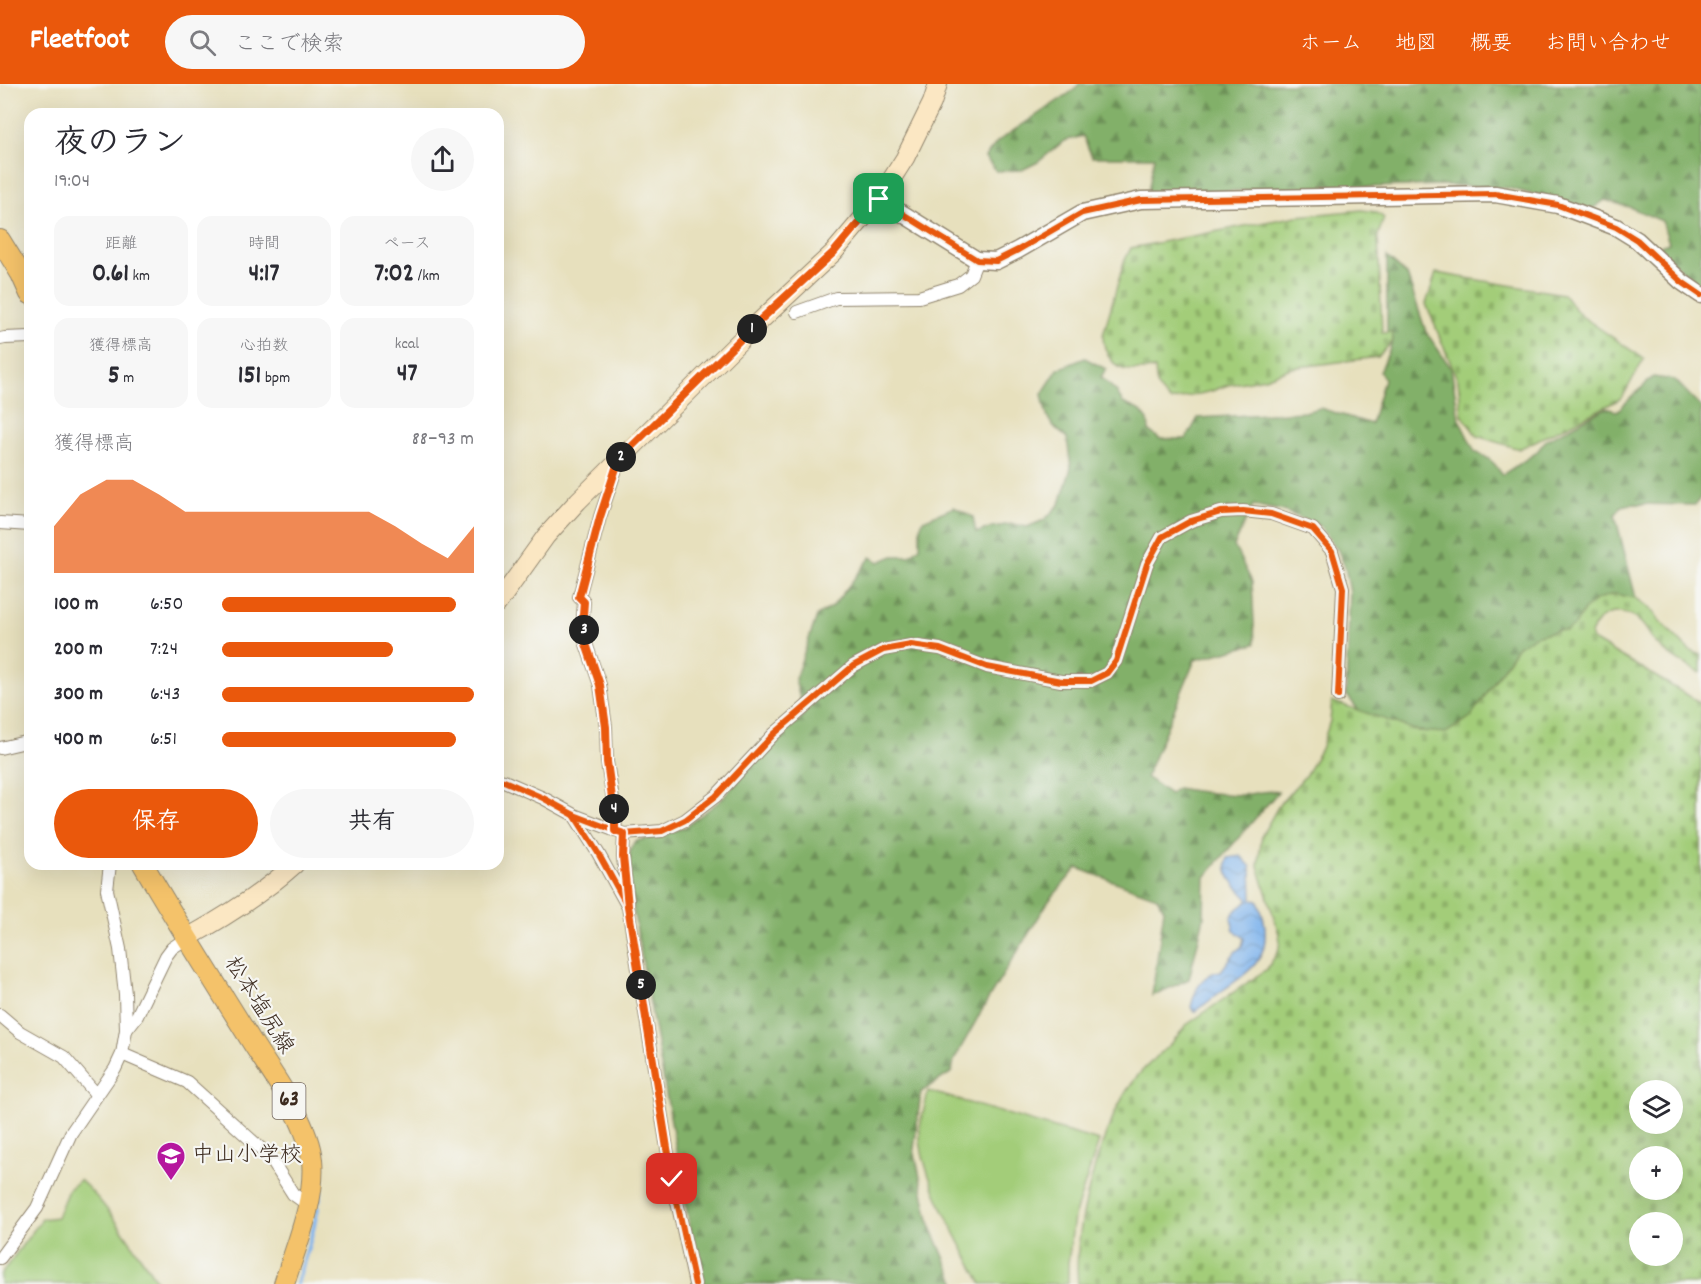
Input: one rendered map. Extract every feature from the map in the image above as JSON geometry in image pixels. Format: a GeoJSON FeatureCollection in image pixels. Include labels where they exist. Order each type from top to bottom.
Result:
{"type":"FeatureCollection","features":[{"type":"Feature","properties":{"kind":"main road"},"geometry":{"type":"LineString","coordinates":[[504,595],[546,536],[578,501],[758,322],[834,252],[879,199],[905,158],[932,102],[938,84]]}},
{"type":"Feature","properties":{"kind":"main road"},"geometry":{"type":"LineString","coordinates":[[0,240],[24,281]]}},
{"type":"Feature","properties":{"kind":"main road","name":"松本塩尻線"},"geometry":{"type":"LineString","coordinates":[[146,870],[290,1103],[307,1137],[312,1160],[311,1188],[306,1214],[284,1284]]}},
{"type":"Feature","properties":{"kind":"main road"},"geometry":{"type":"LineString","coordinates":[[187,938],[207,927],[289,870]]}},
{"type":"Feature","properties":{"kind":"street"},"geometry":{"type":"LineString","coordinates":[[879,199],[977,260],[996,261],[1082,213],[1141,200],[1495,194],[1558,204],[1616,227],[1637,240],[1682,282],[1701,295]]}},
{"type":"Feature","properties":{"kind":"street"},"geometry":{"type":"LineString","coordinates":[[797,312],[836,298],[919,297],[958,285],[971,275],[977,260]]}},
{"type":"Feature","properties":{"kind":"street"},"geometry":{"type":"LineString","coordinates":[[0,339],[24,337]]}},
{"type":"Feature","properties":{"kind":"street"},"geometry":{"type":"LineString","coordinates":[[619,459],[600,517],[579,597],[584,602],[585,641],[600,685],[606,727],[607,762],[615,819],[620,833],[628,906],[672,1179],[695,1284]]}},
{"type":"Feature","properties":{"kind":"street"},"geometry":{"type":"LineString","coordinates":[[504,781],[574,815],[620,833],[662,831],[685,820],[716,796],[774,734],[853,666],[883,650],[911,645],[940,649],[987,667],[1061,681],[1090,681],[1107,673],[1116,661],[1147,564],[1162,537],[1191,521],[1221,512],[1243,511],[1271,514],[1296,522],[1313,529],[1332,551],[1343,588],[1338,696]]}},
{"type":"Feature","properties":{"kind":"street"},"geometry":{"type":"LineString","coordinates":[[0,523],[24,525]]}},
{"type":"Feature","properties":{"kind":"street"},"geometry":{"type":"LineString","coordinates":[[0,748],[24,742]]}},
{"type":"Feature","properties":{"kind":"street"},"geometry":{"type":"LineString","coordinates":[[574,815],[628,906]]}},
{"type":"Feature","properties":{"kind":"street"},"geometry":{"type":"LineString","coordinates":[[0,1258],[38,1208],[71,1133],[115,1069],[122,1054],[126,1030],[125,994],[120,950],[107,890],[109,870]]}},
{"type":"Feature","properties":{"kind":"street"},"geometry":{"type":"LineString","coordinates":[[126,1030],[138,1016],[166,956],[172,948],[187,938]]}},
{"type":"Feature","properties":{"kind":"street"},"geometry":{"type":"LineString","coordinates":[[0,1015],[20,1032],[64,1057],[96,1094]]}},
{"type":"Feature","properties":{"kind":"street"},"geometry":{"type":"LineString","coordinates":[[122,1054],[187,1082],[269,1156],[293,1194],[307,1204]]}},
{"type":"Feature","properties":{"kind":"green space"},"geometry":{"type":"Polygon","coordinates":[[[1079,84],[1701,84],[1701,286],[1657,247],[1669,243],[1662,221],[1605,200],[1592,209],[1508,188],[1443,185],[1148,193],[1154,157],[1092,157],[1083,136],[1064,141],[1038,162],[1022,170],[996,171],[985,157],[998,141],[1074,90],[1079,84]]]}},
{"type":"Feature","properties":{"kind":"green space"},"geometry":{"type":"Polygon","coordinates":[[[1362,210],[1376,212],[1384,218],[1378,235],[1382,333],[1392,332],[1393,341],[1378,357],[1291,368],[1265,378],[1228,385],[1170,401],[1157,387],[1155,369],[1124,369],[1114,363],[1107,353],[1103,335],[1124,262],[1131,248],[1297,216],[1362,210]]]}},
{"type":"Feature","properties":{"kind":"green space"},"geometry":{"type":"Polygon","coordinates":[[[1387,257],[1407,275],[1426,332],[1451,368],[1459,419],[1475,452],[1491,461],[1502,475],[1536,453],[1546,440],[1606,408],[1617,411],[1653,377],[1675,380],[1701,407],[1701,497],[1695,505],[1633,504],[1622,506],[1615,515],[1636,598],[1614,594],[1597,600],[1584,610],[1575,626],[1566,631],[1558,630],[1518,646],[1471,717],[1446,734],[1418,731],[1359,711],[1346,694],[1350,592],[1345,567],[1338,550],[1320,526],[1284,511],[1253,505],[1234,546],[1252,582],[1255,644],[1195,660],[1146,777],[1170,794],[1177,788],[1240,795],[1278,792],[1205,877],[1204,917],[1189,979],[1152,996],[1164,909],[1157,897],[1077,868],[1048,902],[990,996],[954,1060],[952,1072],[921,1092],[914,1149],[930,1225],[956,1284],[700,1284],[630,887],[630,856],[635,841],[658,837],[685,827],[721,800],[769,746],[804,715],[795,679],[817,616],[833,606],[871,557],[879,562],[893,556],[909,556],[920,547],[920,528],[923,520],[954,507],[973,517],[976,533],[992,527],[1013,524],[1027,527],[1044,520],[1060,504],[1071,468],[1067,438],[1049,420],[1042,394],[1058,369],[1085,358],[1106,369],[1101,377],[1117,392],[1123,403],[1141,411],[1148,420],[1149,431],[1160,439],[1186,439],[1198,418],[1304,412],[1320,408],[1371,424],[1384,379],[1380,372],[1393,341],[1392,332],[1387,333],[1387,257]]]}},
{"type":"Feature","properties":{"kind":"green space"},"geometry":{"type":"Polygon","coordinates":[[[1436,273],[1563,294],[1580,315],[1644,359],[1622,398],[1519,449],[1477,436],[1462,415],[1458,381],[1426,304],[1436,273]]]}},
{"type":"Feature","properties":{"kind":"green space"},"geometry":{"type":"Polygon","coordinates":[[[1614,594],[1636,598],[1650,608],[1689,650],[1701,655],[1701,673],[1664,651],[1640,622],[1625,614],[1613,613],[1603,617],[1591,634],[1593,640],[1701,703],[1701,1284],[1078,1284],[1077,1262],[1080,1237],[1091,1180],[1110,1125],[1132,1083],[1185,1026],[1267,969],[1278,952],[1279,934],[1258,866],[1262,835],[1279,805],[1305,776],[1321,749],[1330,721],[1332,701],[1418,731],[1446,733],[1471,717],[1518,646],[1535,636],[1558,630],[1566,631],[1575,625],[1584,610],[1596,600],[1614,594]]]}},
{"type":"Feature","properties":{"kind":"green space"},"geometry":{"type":"Polygon","coordinates":[[[928,1091],[1099,1141],[1074,1217],[1068,1263],[1068,1284],[982,1284],[942,1207],[925,1164],[920,1127],[928,1091]]]}},
{"type":"Feature","properties":{"kind":"green space"},"geometry":{"type":"Polygon","coordinates":[[[80,1180],[112,1216],[159,1284],[0,1284],[0,1275],[42,1219],[57,1217],[68,1190],[80,1180]]]}},
{"type":"Feature","properties":{"kind":"water"},"geometry":{"type":"Polygon","coordinates":[[[1241,856],[1251,867],[1252,900],[1258,901],[1264,921],[1263,950],[1254,966],[1197,1011],[1193,1011],[1191,1007],[1200,983],[1214,972],[1221,971],[1242,946],[1244,938],[1234,930],[1231,919],[1234,912],[1249,900],[1232,881],[1226,864],[1228,858],[1241,856]]]}},
{"type":"Feature","properties":{"kind":"waterway"},"geometry":{"type":"LineString","coordinates":[[319,1201],[321,1190]]}},
{"type":"Feature","properties":{"kind":"waterway"},"geometry":{"type":"LineString","coordinates":[[297,1284],[318,1208]]}},
{"type":"Feature","properties":{"kind":"cycle path"},"geometry":{"type":"LineString","coordinates":[[879,199],[977,260],[996,261],[1082,213],[1141,200],[1495,194],[1558,205],[1616,227],[1637,240],[1682,282],[1701,295]]}},
{"type":"Feature","properties":{"kind":"cycle path"},"geometry":{"type":"LineString","coordinates":[[504,781],[574,815],[624,834],[662,831],[685,820],[716,796],[774,734],[853,666],[883,650],[911,645],[940,649],[987,667],[1061,681],[1091,681],[1107,673],[1116,661],[1147,564],[1162,537],[1191,521],[1221,512],[1243,511],[1271,514],[1313,529],[1332,551],[1343,588],[1338,696]]}},
{"type":"Feature","properties":{"kind":"cycle path"},"geometry":{"type":"LineString","coordinates":[[574,815],[628,907],[672,1179],[695,1284]]}},
{"type":"Feature","properties":{"kind":"place","name":"中山小学校"},"geometry":{"type":"Point","coordinates":[171,1182]}},
{"type":"Feature","properties":{"kind":"route"},"geometry":{"type":"LineString","coordinates":[[672,1179],[628,906],[623,857],[624,834],[615,831],[600,685],[585,641],[584,602],[579,597],[600,517],[619,459],[758,322],[834,252],[879,199]]}}]}
